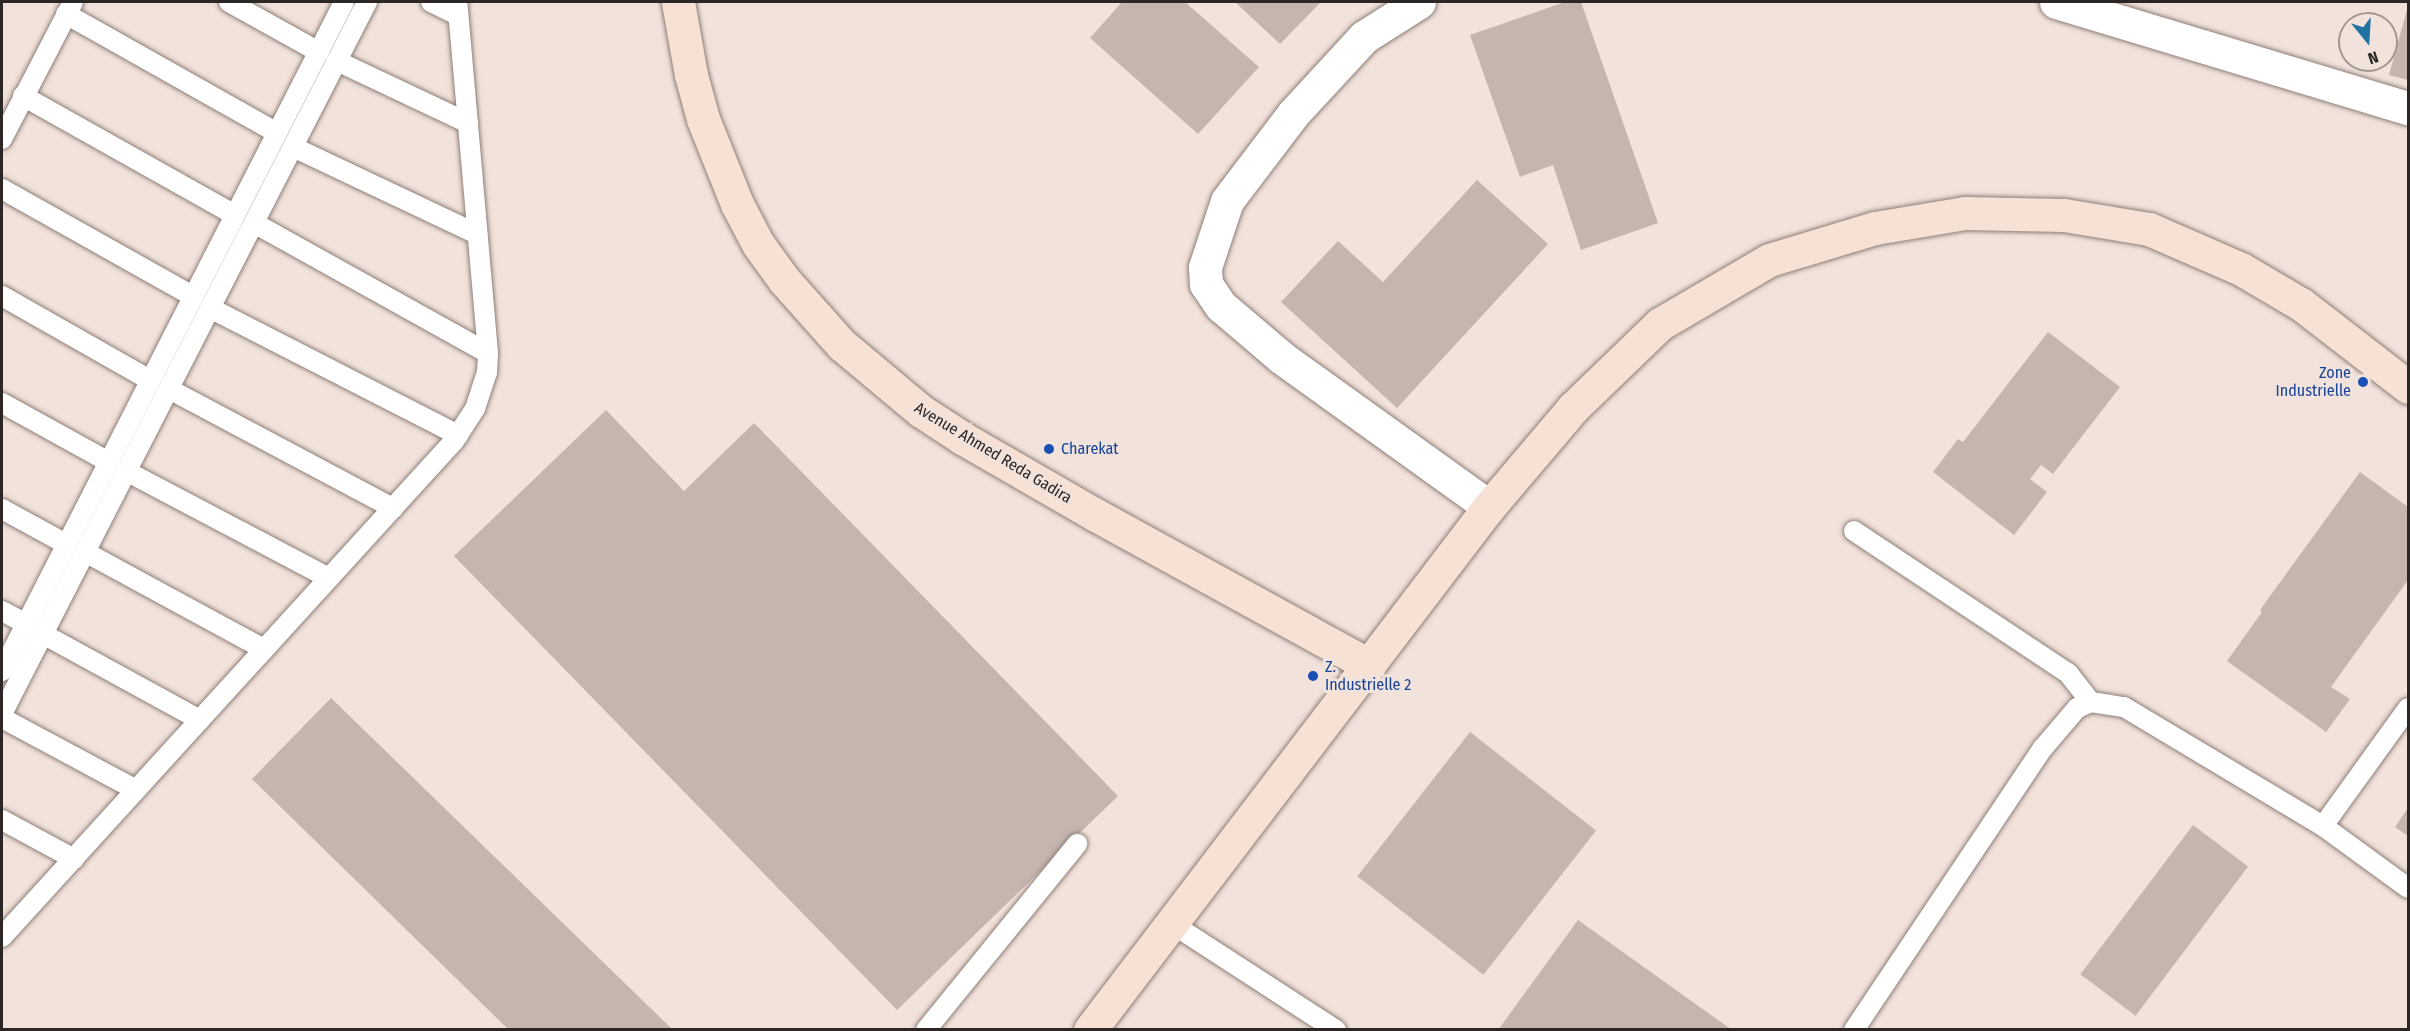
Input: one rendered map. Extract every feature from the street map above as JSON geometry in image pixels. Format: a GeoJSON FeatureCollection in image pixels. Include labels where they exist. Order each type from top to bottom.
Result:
{"type":"FeatureCollection","features":[{"type":"Feature","properties":{"kind":"main road","name":"Avenue Ahmed Reda Gadira"},"geometry":{"type":"LineString","coordinates":[[678,2],[691,75],[703,119],[737,204],[758,244],[784,280],[842,345],[921,411],[964,439],[1094,514],[1369,665]]}},
{"type":"Feature","properties":{"kind":"main road"},"geometry":{"type":"LineString","coordinates":[[1090,1029],[1489,507],[1573,408],[1660,324],[1769,260],[1875,228],[1965,213],[2064,215],[2149,229],[2241,269],[2302,305],[2409,387]]}},
{"type":"Feature","properties":{"kind":"street"},"geometry":{"type":"LineString","coordinates":[[1419,2],[1364,37],[1293,114],[1227,201],[1205,267],[1206,284],[1221,306],[1282,358],[1489,507]]}},
{"type":"Feature","properties":{"kind":"street"},"geometry":{"type":"LineString","coordinates":[[2056,2],[2409,108]]}},
{"type":"Feature","properties":{"kind":"lane"},"geometry":{"type":"LineString","coordinates":[[229,2],[319,52]]}},
{"type":"Feature","properties":{"kind":"lane"},"geometry":{"type":"LineString","coordinates":[[136,790],[2,716],[85,552],[150,380],[344,2]]}},
{"type":"Feature","properties":{"kind":"lane"},"geometry":{"type":"LineString","coordinates":[[2,671],[66,544],[168,389],[367,2]]}},
{"type":"Feature","properties":{"kind":"lane"},"geometry":{"type":"LineString","coordinates":[[4,931],[74,859],[393,508],[458,435],[475,409],[483,391],[488,353],[457,8],[431,2]]}},
{"type":"Feature","properties":{"kind":"lane"},"geometry":{"type":"LineString","coordinates":[[2,139],[69,8],[277,133]]}},
{"type":"Feature","properties":{"kind":"lane"},"geometry":{"type":"LineString","coordinates":[[337,61],[468,123]]}},
{"type":"Feature","properties":{"kind":"lane"},"geometry":{"type":"LineString","coordinates":[[23,96],[234,215]]}},
{"type":"Feature","properties":{"kind":"lane"},"geometry":{"type":"LineString","coordinates":[[293,147],[477,234]]}},
{"type":"Feature","properties":{"kind":"lane"},"geometry":{"type":"LineString","coordinates":[[2,189],[193,297]]}},
{"type":"Feature","properties":{"kind":"lane"},"geometry":{"type":"LineString","coordinates":[[254,223],[488,353]]}},
{"type":"Feature","properties":{"kind":"lane"},"geometry":{"type":"LineString","coordinates":[[2,296],[150,380]]}},
{"type":"Feature","properties":{"kind":"lane"},"geometry":{"type":"LineString","coordinates":[[210,308],[458,435]]}},
{"type":"Feature","properties":{"kind":"lane"},"geometry":{"type":"LineString","coordinates":[[168,389],[393,508]]}},
{"type":"Feature","properties":{"kind":"lane"},"geometry":{"type":"LineString","coordinates":[[2,403],[329,578]]}},
{"type":"Feature","properties":{"kind":"lane"},"geometry":{"type":"LineString","coordinates":[[2,509],[66,544]]}},
{"type":"Feature","properties":{"kind":"lane"},"geometry":{"type":"LineString","coordinates":[[1854,531],[2068,673],[2091,702]]}},
{"type":"Feature","properties":{"kind":"lane"},"geometry":{"type":"LineString","coordinates":[[85,552],[264,649]]}},
{"type":"Feature","properties":{"kind":"lane"},"geometry":{"type":"LineString","coordinates":[[2,611],[26,624]]}},
{"type":"Feature","properties":{"kind":"lane"},"geometry":{"type":"LineString","coordinates":[[43,634],[200,720]]}},
{"type":"Feature","properties":{"kind":"lane"},"geometry":{"type":"LineString","coordinates":[[1854,1029],[2043,748],[2077,708],[2091,702],[2124,706],[2323,826],[2409,888]]}},
{"type":"Feature","properties":{"kind":"lane"},"geometry":{"type":"LineString","coordinates":[[2323,826],[2409,708]]}},
{"type":"Feature","properties":{"kind":"lane"},"geometry":{"type":"LineString","coordinates":[[2,819],[74,859]]}},
{"type":"Feature","properties":{"kind":"lane"},"geometry":{"type":"LineString","coordinates":[[926,1029],[1077,844]]}},
{"type":"Feature","properties":{"kind":"lane"},"geometry":{"type":"LineString","coordinates":[[1171,923],[1336,1029]]}},
{"type":"Feature","properties":{"kind":"building"},"geometry":{"type":"Polygon","coordinates":[[[1122,2],[1185,2],[1259,67],[1198,134],[1090,38],[1122,2]]]}},
{"type":"Feature","properties":{"kind":"building"},"geometry":{"type":"Polygon","coordinates":[[[1235,2],[1321,2],[1280,44],[1235,2]]]}},
{"type":"Feature","properties":{"kind":"building"},"geometry":{"type":"Polygon","coordinates":[[[1565,2],[1581,2],[1658,223],[1581,250],[1553,165],[1520,177],[1470,35],[1565,2]]]}},
{"type":"Feature","properties":{"kind":"building"},"geometry":{"type":"Polygon","coordinates":[[[2408,6],[2408,80],[2389,75],[2390,72],[2398,72],[2398,42],[2408,6]]]}},
{"type":"Feature","properties":{"kind":"building"},"geometry":{"type":"Polygon","coordinates":[[[1477,180],[1548,244],[1397,408],[1281,302],[1338,241],[1383,282],[1477,180]]]}},
{"type":"Feature","properties":{"kind":"building"},"geometry":{"type":"Polygon","coordinates":[[[2048,332],[2120,387],[2053,474],[2041,465],[2030,479],[2047,492],[2014,535],[1933,472],[1958,439],[1963,442],[2048,332]]]}},
{"type":"Feature","properties":{"kind":"building"},"geometry":{"type":"Polygon","coordinates":[[[606,410],[684,491],[754,423],[1118,796],[897,1010],[454,556],[606,410]]]}},
{"type":"Feature","properties":{"kind":"building"},"geometry":{"type":"Polygon","coordinates":[[[2360,472],[2408,507],[2408,580],[2331,687],[2350,699],[2326,732],[2227,661],[2262,612],[2260,610],[2360,472]]]}},
{"type":"Feature","properties":{"kind":"building"},"geometry":{"type":"Polygon","coordinates":[[[331,698],[673,1030],[509,1030],[252,779],[331,698]]]}},
{"type":"Feature","properties":{"kind":"building"},"geometry":{"type":"Polygon","coordinates":[[[1470,732],[1596,831],[1483,975],[1357,876],[1470,732]]]}},
{"type":"Feature","properties":{"kind":"building"},"geometry":{"type":"Polygon","coordinates":[[[2408,808],[2408,836],[2395,827],[2408,808]]]}},
{"type":"Feature","properties":{"kind":"building"},"geometry":{"type":"Polygon","coordinates":[[[2193,825],[2248,867],[2136,1016],[2080,974],[2193,825]]]}},
{"type":"Feature","properties":{"kind":"building"},"geometry":{"type":"Polygon","coordinates":[[[1578,920],[1732,1030],[1498,1030],[1578,920]]]}},
{"type":"Feature","properties":{"kind":"place","name":"Zone Industrielle"},"geometry":{"type":"Point","coordinates":[2363,382]}},
{"type":"Feature","properties":{"kind":"place","name":"Charekat"},"geometry":{"type":"Point","coordinates":[1049,449]}},
{"type":"Feature","properties":{"kind":"place","name":"Z. Industrielle 2"},"geometry":{"type":"Point","coordinates":[1313,676]}}]}
